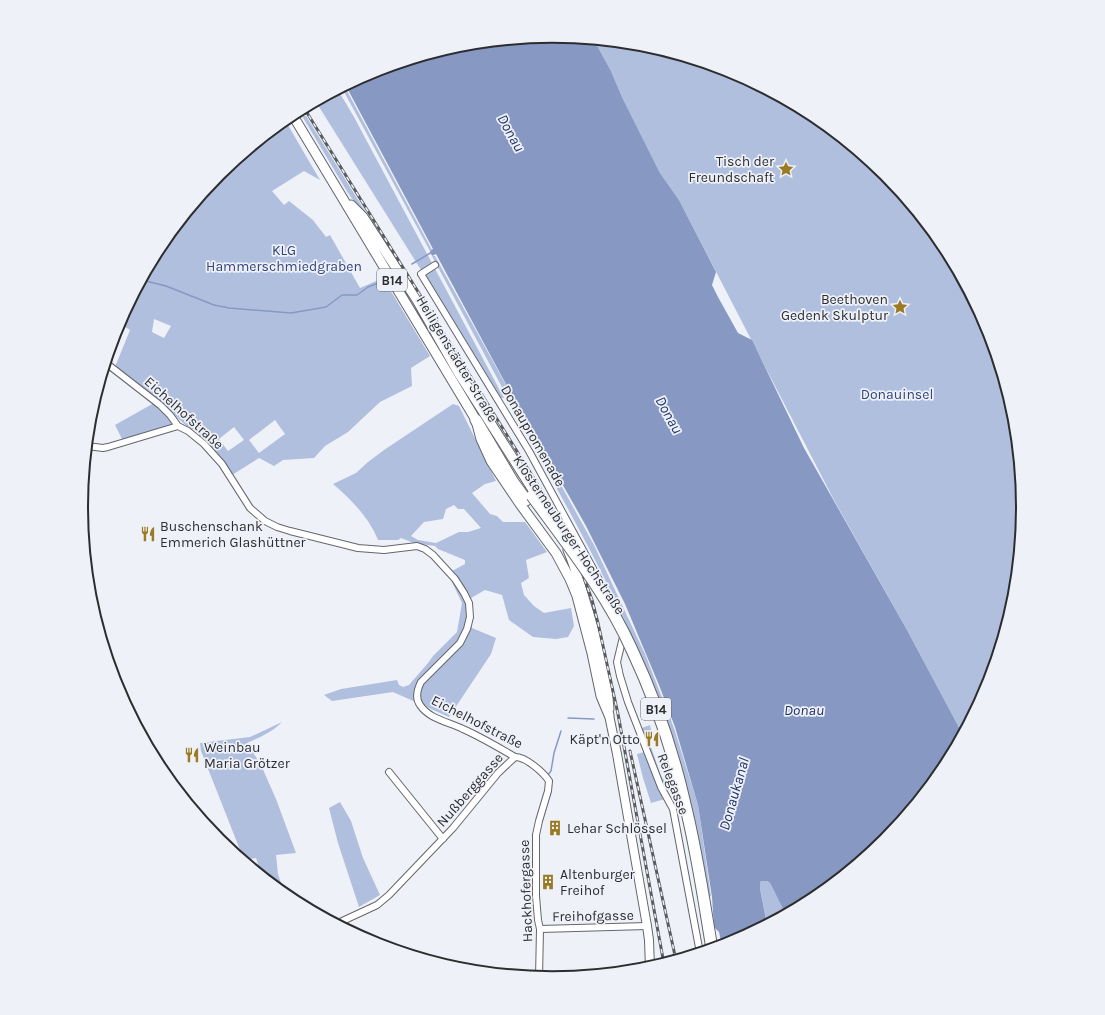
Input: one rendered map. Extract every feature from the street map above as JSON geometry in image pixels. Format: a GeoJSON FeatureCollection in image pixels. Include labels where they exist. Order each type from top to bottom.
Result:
{"type":"FeatureCollection","features":[{"type":"Feature","properties":{"kind":"highway","name":"Heiligenstädter Straße"},"geometry":{"type":"LineString","coordinates":[[476,420],[498,455]]}},
{"type":"Feature","properties":{"kind":"highway","name":"Klosterneuburger Hochstraße"},"geometry":{"type":"LineString","coordinates":[[498,455],[532,496],[598,588],[632,649],[658,713],[684,797],[711,944]]}},
{"type":"Feature","properties":{"kind":"highway","name":"Klosterneuburger Hochstraße"},"geometry":{"type":"LineString","coordinates":[[498,455],[513,482],[579,572],[607,615],[643,694],[658,735],[678,805],[691,867],[704,946]]}},
{"type":"Feature","properties":{"kind":"main road","name":"Heiligenstädter Straße"},"geometry":{"type":"LineString","coordinates":[[296,120],[476,420]]}},
{"type":"Feature","properties":{"kind":"main road"},"geometry":{"type":"LineString","coordinates":[[338,190],[363,217],[417,300],[462,378],[561,535],[576,568],[596,641],[608,695],[609,715],[647,926],[650,961]]}},
{"type":"Feature","properties":{"kind":"main road"},"geometry":{"type":"LineString","coordinates":[[476,420],[481,439],[491,461],[556,553],[578,596],[592,653],[600,696],[609,715]]}},
{"type":"Feature","properties":{"kind":"street","name":"Donaupromenade"},"geometry":{"type":"LineString","coordinates":[[435,265],[421,274],[475,360],[529,451],[624,628]]}},
{"type":"Feature","properties":{"kind":"street","name":"Eichelhofstraße"},"geometry":{"type":"LineString","coordinates":[[110,366],[160,405],[174,419],[178,426],[195,436],[215,455],[250,508],[265,521],[290,531],[358,548],[384,550],[417,546],[426,549],[433,555],[455,579],[464,593],[469,603],[470,617],[467,629],[460,643],[421,682],[418,694],[419,704],[435,717],[463,728],[515,757],[521,758],[540,771],[549,781]]}},
{"type":"Feature","properties":{"kind":"street"},"geometry":{"type":"LineString","coordinates":[[92,447],[108,447],[178,426]]}},
{"type":"Feature","properties":{"kind":"street","name":"Relegasse"},"geometry":{"type":"LineString","coordinates":[[624,628],[617,662],[620,676],[628,702],[661,787],[673,809],[699,948]]}},
{"type":"Feature","properties":{"kind":"street","name":"Nußberggasse"},"geometry":{"type":"LineString","coordinates":[[342,921],[368,910],[383,901],[443,839],[498,773],[515,757]]}},
{"type":"Feature","properties":{"kind":"street","name":"Nußberggasse"},"geometry":{"type":"LineString","coordinates":[[389,772],[443,839]]}},
{"type":"Feature","properties":{"kind":"street","name":"Hackhofergasse"},"geometry":{"type":"LineString","coordinates":[[539,972],[540,929],[536,896],[536,835],[547,795],[549,781]]}},
{"type":"Feature","properties":{"kind":"street","name":"Freihofgasse"},"geometry":{"type":"LineString","coordinates":[[540,929],[647,926]]}},
{"type":"Feature","properties":{"kind":"green space","name":"Donauinsel"},"geometry":{"type":"Polygon","coordinates":[[[597,45],[643,52],[702,68],[730,78],[785,105],[811,121],[835,139],[859,158],[881,179],[902,201],[939,249],[957,281],[982,330],[1001,387],[1013,447],[1017,508],[1013,568],[1001,628],[982,685],[960,730],[907,630],[834,500],[679,200],[660,173],[622,97],[611,71],[597,45]]]}},
{"type":"Feature","properties":{"kind":"green space"},"geometry":{"type":"Polygon","coordinates":[[[347,91],[432,250],[430,251],[344,92],[347,91]]]}},
{"type":"Feature","properties":{"kind":"green space"},"geometry":{"type":"Polygon","coordinates":[[[341,94],[504,398],[501,398],[318,106],[341,94]]]}},
{"type":"Feature","properties":{"kind":"green space"},"geometry":{"type":"Polygon","coordinates":[[[302,116],[306,116],[373,224],[371,225],[348,193],[302,116]]]}},
{"type":"Feature","properties":{"kind":"green space","name":"KLG Hammerschmiedgraben"},"geometry":{"type":"Polygon","coordinates":[[[288,125],[320,180],[304,171],[272,191],[284,205],[289,201],[313,220],[326,237],[330,235],[360,288],[383,278],[430,356],[411,368],[412,386],[380,402],[348,432],[325,446],[314,458],[283,460],[274,466],[259,458],[232,475],[220,458],[194,429],[190,429],[161,403],[141,393],[109,371],[111,365],[115,367],[130,330],[125,327],[136,302],[166,249],[184,225],[203,201],[224,179],[246,158],[288,125]],[[154,319],[152,332],[164,338],[171,326],[154,319]],[[275,420],[249,440],[259,453],[285,434],[275,420]],[[234,427],[219,439],[228,451],[244,440],[234,427]]]}},
{"type":"Feature","properties":{"kind":"green space"},"geometry":{"type":"Polygon","coordinates":[[[432,256],[435,256],[594,545],[645,654],[674,728],[698,805],[711,896],[709,897],[688,790],[664,713],[648,672],[611,592],[571,514],[432,256]]]}},
{"type":"Feature","properties":{"kind":"green space"},"geometry":{"type":"Polygon","coordinates":[[[154,403],[162,409],[173,423],[171,426],[123,441],[115,425],[154,403]]]}},
{"type":"Feature","properties":{"kind":"green space"},"geometry":{"type":"Polygon","coordinates":[[[453,404],[459,406],[496,481],[485,484],[472,493],[490,514],[497,516],[503,522],[525,522],[547,552],[526,560],[529,578],[521,583],[524,595],[534,606],[544,613],[571,608],[574,626],[568,637],[556,639],[533,637],[509,620],[502,595],[485,590],[471,598],[472,628],[496,638],[491,654],[449,717],[393,692],[332,701],[324,695],[341,689],[397,680],[399,685],[403,687],[409,685],[433,656],[457,632],[462,603],[451,580],[458,581],[452,571],[465,564],[465,560],[438,549],[435,546],[414,543],[401,538],[398,540],[378,540],[370,524],[359,509],[333,484],[356,473],[384,450],[453,404]],[[454,505],[446,509],[443,519],[424,522],[411,536],[418,540],[436,543],[459,532],[468,532],[481,528],[464,509],[458,509],[454,505]]]}},
{"type":"Feature","properties":{"kind":"green space"},"geometry":{"type":"Polygon","coordinates":[[[282,722],[270,732],[247,743],[261,765],[276,799],[296,853],[276,855],[278,874],[282,885],[259,867],[256,858],[249,859],[241,852],[201,751],[200,743],[250,737],[282,722]]]}},
{"type":"Feature","properties":{"kind":"green space"},"geometry":{"type":"Polygon","coordinates":[[[650,725],[651,730],[646,732],[661,776],[670,789],[663,786],[647,746],[642,728],[650,725]]]}},
{"type":"Feature","properties":{"kind":"green space"},"geometry":{"type":"Polygon","coordinates":[[[644,752],[665,799],[651,803],[637,754],[644,752]]]}},
{"type":"Feature","properties":{"kind":"green space"},"geometry":{"type":"Polygon","coordinates":[[[340,802],[351,821],[363,858],[380,895],[359,907],[338,843],[329,808],[340,802]]]}},
{"type":"Feature","properties":{"kind":"green space"},"geometry":{"type":"Polygon","coordinates":[[[761,881],[767,881],[770,883],[784,911],[764,921],[766,918],[760,884],[761,881]]]}},
{"type":"Feature","properties":{"kind":"water","name":"Donau"},"geometry":{"type":"Polygon","coordinates":[[[552,43],[597,45],[611,71],[622,97],[660,173],[679,200],[716,272],[712,285],[718,297],[738,333],[752,340],[804,448],[907,630],[960,730],[939,766],[902,814],[859,857],[811,894],[784,911],[770,883],[767,881],[761,881],[760,889],[766,919],[730,937],[721,940],[719,932],[714,927],[712,897],[698,805],[675,727],[625,604],[586,526],[508,388],[436,254],[432,256],[430,251],[433,249],[348,90],[375,78],[403,68],[462,52],[522,44],[552,43]]]}},
{"type":"Feature","properties":{"kind":"water"},"geometry":{"type":"Polygon","coordinates":[[[938,248],[955,275],[983,332],[938,248]]]}},
{"type":"Feature","properties":{"kind":"waterway"},"geometry":{"type":"LineString","coordinates":[[412,264],[432,252]]}},
{"type":"Feature","properties":{"kind":"waterway"},"geometry":{"type":"LineString","coordinates":[[147,281],[166,286],[214,305],[229,308],[291,313],[326,307],[342,295],[357,295],[368,287],[384,281]]}},
{"type":"Feature","properties":{"kind":"waterway"},"geometry":{"type":"LineString","coordinates":[[568,718],[594,719]]}},
{"type":"Feature","properties":{"kind":"waterway"},"geometry":{"type":"LineString","coordinates":[[547,776],[551,771],[554,753],[561,731]]}},
{"type":"Feature","properties":{"kind":"railway"},"geometry":{"type":"LineString","coordinates":[[307,113],[541,490],[576,556],[592,600],[618,714],[663,958]]}},
{"type":"Feature","properties":{"kind":"railway"},"geometry":{"type":"LineString","coordinates":[[630,751],[675,955]]}},
{"type":"Feature","properties":{"kind":"place","name":"Tisch der Freundschaft"},"geometry":{"type":"Point","coordinates":[786,169]}},
{"type":"Feature","properties":{"kind":"place","name":"Beethoven Gedenk Skulptur"},"geometry":{"type":"Point","coordinates":[900,307]}},
{"type":"Feature","properties":{"kind":"place","name":"Buschenschank Emmerich Glashüttner"},"geometry":{"type":"Point","coordinates":[148,534]}},
{"type":"Feature","properties":{"kind":"place","name":"Käpt'n Otto"},"geometry":{"type":"Point","coordinates":[652,739]}},
{"type":"Feature","properties":{"kind":"place","name":"Weinbau Maria Grötzer"},"geometry":{"type":"Point","coordinates":[192,755]}},
{"type":"Feature","properties":{"kind":"place","name":"Lehar Schlössel"},"geometry":{"type":"Point","coordinates":[555,828]}},
{"type":"Feature","properties":{"kind":"place","name":"Altenburger Freihof"},"geometry":{"type":"Point","coordinates":[548,882]}},
{"type":"Feature","properties":{"kind":"water label","name":"Donaukanal"},"geometry":{"type":"Point","coordinates":[734,794]}}]}
